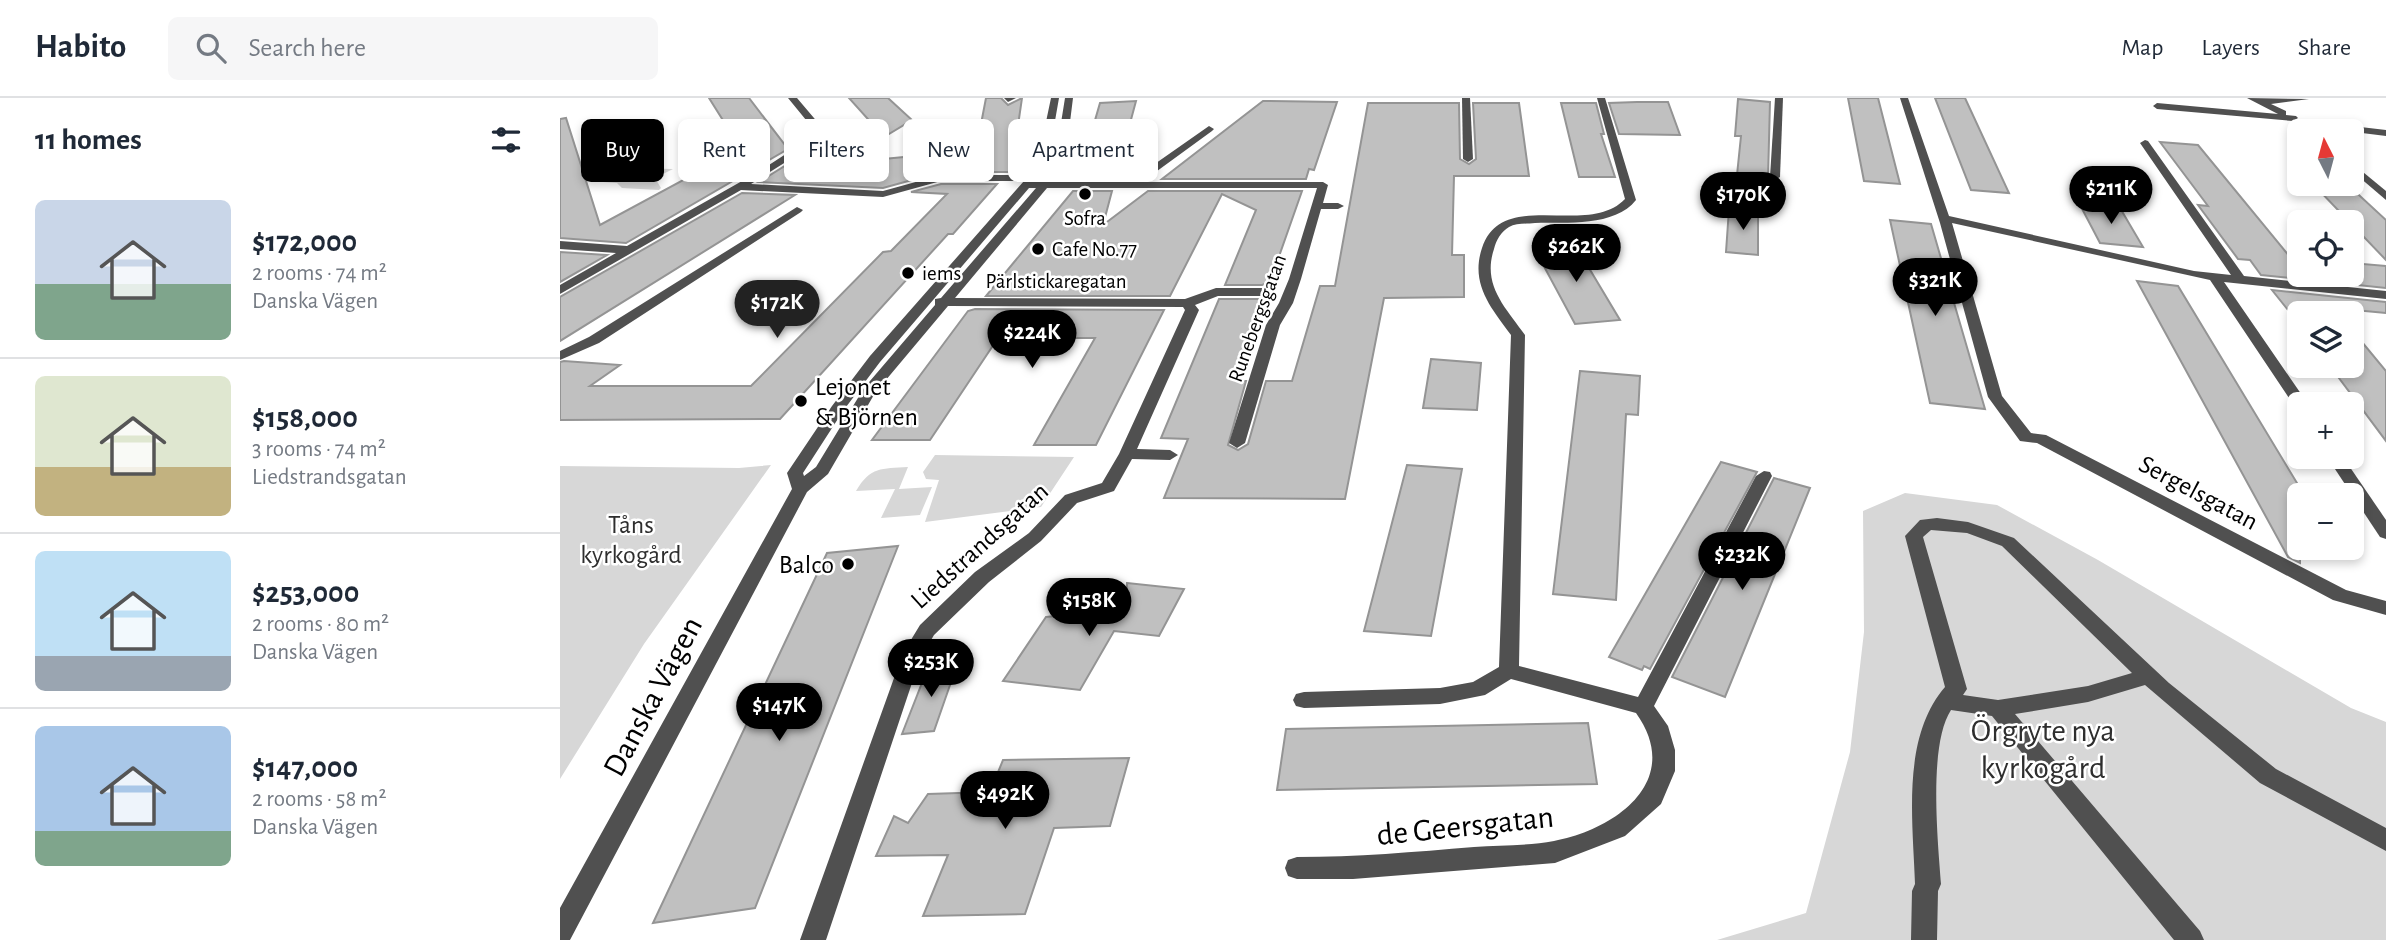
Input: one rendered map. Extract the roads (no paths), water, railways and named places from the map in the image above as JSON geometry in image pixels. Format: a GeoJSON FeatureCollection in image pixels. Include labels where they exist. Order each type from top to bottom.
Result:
{"type":"FeatureCollection","features":[{"type":"Feature","properties":{"kind":"street"},"geometry":{"type":"LineString","coordinates":[[560,289],[739,187],[816,139],[820,131],[792,98]]}},
{"type":"Feature","properties":{"kind":"street","name":"Danska Vägen"},"geometry":{"type":"LineString","coordinates":[[1051,119],[1055,98]]}},
{"type":"Feature","properties":{"kind":"street","name":"Danska Vägen"},"geometry":{"type":"LineString","coordinates":[[1066,119],[1069,98]]}},
{"type":"Feature","properties":{"kind":"street"},"geometry":{"type":"LineString","coordinates":[[1466,98],[1468,159]]}},
{"type":"Feature","properties":{"kind":"street"},"geometry":{"type":"LineString","coordinates":[[1509,671],[1518,335],[1486,289],[1486,261],[1493,233],[1499,226],[1509,222],[1600,216],[1618,212],[1628,206],[1631,200],[1601,98]]}},
{"type":"Feature","properties":{"kind":"street"},"geometry":{"type":"LineString","coordinates":[[1775,177],[1779,98]]}},
{"type":"Feature","properties":{"kind":"street"},"geometry":{"type":"LineString","coordinates":[[1904,98],[1944,218],[2160,268],[2241,281],[2386,295]]}},
{"type":"Feature","properties":{"kind":"street"},"geometry":{"type":"LineString","coordinates":[[2255,100],[2305,99]]}},
{"type":"Feature","properties":{"kind":"street"},"geometry":{"type":"LineString","coordinates":[[2255,100],[2293,119]]}},
{"type":"Feature","properties":{"kind":"street"},"geometry":{"type":"LineString","coordinates":[[2157,106],[2287,120]]}},
{"type":"Feature","properties":{"kind":"street"},"geometry":{"type":"LineString","coordinates":[[1061,182],[1131,185],[1209,130]]}},
{"type":"Feature","properties":{"kind":"street"},"geometry":{"type":"LineString","coordinates":[[2364,134],[2386,138]]}},
{"type":"Feature","properties":{"kind":"street"},"geometry":{"type":"LineString","coordinates":[[2364,135],[2386,138]]}},
{"type":"Feature","properties":{"kind":"street"},"geometry":{"type":"LineString","coordinates":[[2145,143],[2241,281]]}},
{"type":"Feature","properties":{"kind":"street"},"geometry":{"type":"LineString","coordinates":[[739,187],[883,194],[906,190],[925,181],[944,177],[1008,180]]}},
{"type":"Feature","properties":{"kind":"street"},"geometry":{"type":"LineString","coordinates":[[2364,177],[2385,196]]}},
{"type":"Feature","properties":{"kind":"street","name":"Danska Vägen"},"geometry":{"type":"LineString","coordinates":[[560,933],[800,489],[821,470],[869,391],[947,302],[1037,182]]}},
{"type":"Feature","properties":{"kind":"street","name":"Danska Vägen"},"geometry":{"type":"LineString","coordinates":[[800,489],[795,474],[875,359],[1037,182]]}},
{"type":"Feature","properties":{"kind":"street","name":"Runebergsgatan"},"geometry":{"type":"LineString","coordinates":[[1131,185],[1323,185],[1286,303],[1273,325],[1237,443]]}},
{"type":"Feature","properties":{"kind":"street"},"geometry":{"type":"LineString","coordinates":[[1317,206],[1338,206]]}},
{"type":"Feature","properties":{"kind":"street"},"geometry":{"type":"LineString","coordinates":[[560,356],[594,340],[797,210]]}},
{"type":"Feature","properties":{"kind":"street","name":"Sergelsgatan"},"geometry":{"type":"LineString","coordinates":[[1944,218],[1995,397],[2026,438],[2040,438],[2340,595],[2386,608]]}},
{"type":"Feature","properties":{"kind":"street"},"geometry":{"type":"LineString","coordinates":[[560,246],[629,250]]}},
{"type":"Feature","properties":{"kind":"street"},"geometry":{"type":"LineString","coordinates":[[2214,277],[2292,392]]}},
{"type":"Feature","properties":{"kind":"street","name":"Pärlstickaregatan"},"geometry":{"type":"LineString","coordinates":[[926,303],[1186,303],[1216,292],[1266,292],[1269,288]]}},
{"type":"Feature","properties":{"kind":"street","name":"Liedstrandsgatan"},"geometry":{"type":"LineString","coordinates":[[813,940],[910,658],[927,630],[982,577],[1035,537],[1071,499],[1108,487],[1127,454],[1192,310],[1186,303]]}},
{"type":"Feature","properties":{"kind":"street"},"geometry":{"type":"LineString","coordinates":[[1127,454],[1170,455]]}},
{"type":"Feature","properties":{"kind":"street"},"geometry":{"type":"LineString","coordinates":[[2342,469],[2386,533]]}},
{"type":"Feature","properties":{"kind":"street"},"geometry":{"type":"LineString","coordinates":[[1304,700],[1440,696],[1478,689],[1509,671],[1643,707],[1764,476]]}},
{"type":"Feature","properties":{"kind":"street"},"geometry":{"type":"LineString","coordinates":[[1924,940],[1925,891],[1928,884],[1926,793],[1933,724],[1945,701],[1956,689],[1913,536],[1926,524],[1953,523],[1982,530],[2008,542],[2149,676],[2268,776],[2386,840]]}},
{"type":"Feature","properties":{"kind":"street"},"geometry":{"type":"LineString","coordinates":[[1945,701],[1998,708],[2088,694],[2149,676]]}},
{"type":"Feature","properties":{"kind":"street","name":"de Geersgatan"},"geometry":{"type":"LineString","coordinates":[[1297,868],[1353,868],[1555,852],[1617,829],[1653,797],[1664,771],[1664,750],[1657,726],[1643,707]]}},
{"type":"Feature","properties":{"kind":"street"},"geometry":{"type":"LineString","coordinates":[[1998,708],[2191,940]]}},
{"type":"Feature","properties":{"kind":"place","name":"Sofra"},"geometry":{"type":"Point","coordinates":[1085,194]}},
{"type":"Feature","properties":{"kind":"place","name":"Cafe No.77"},"geometry":{"type":"Point","coordinates":[1038,249]}},
{"type":"Feature","properties":{"kind":"place","name":"iems"},"geometry":{"type":"Point","coordinates":[908,273]}},
{"type":"Feature","properties":{"kind":"place","name":"Lejonet & Björnen"},"geometry":{"type":"Point","coordinates":[801,401]}},
{"type":"Feature","properties":{"kind":"place","name":"Balco"},"geometry":{"type":"Point","coordinates":[848,564]}},
{"type":"Feature","properties":{"kind":"park label","name":"Tåns kyrkogård"},"geometry":{"type":"Point","coordinates":[631,539]}},
{"type":"Feature","properties":{"kind":"park label","name":"Örgryte nya kyrkogård"},"geometry":{"type":"Point","coordinates":[2043,748]}}]}
